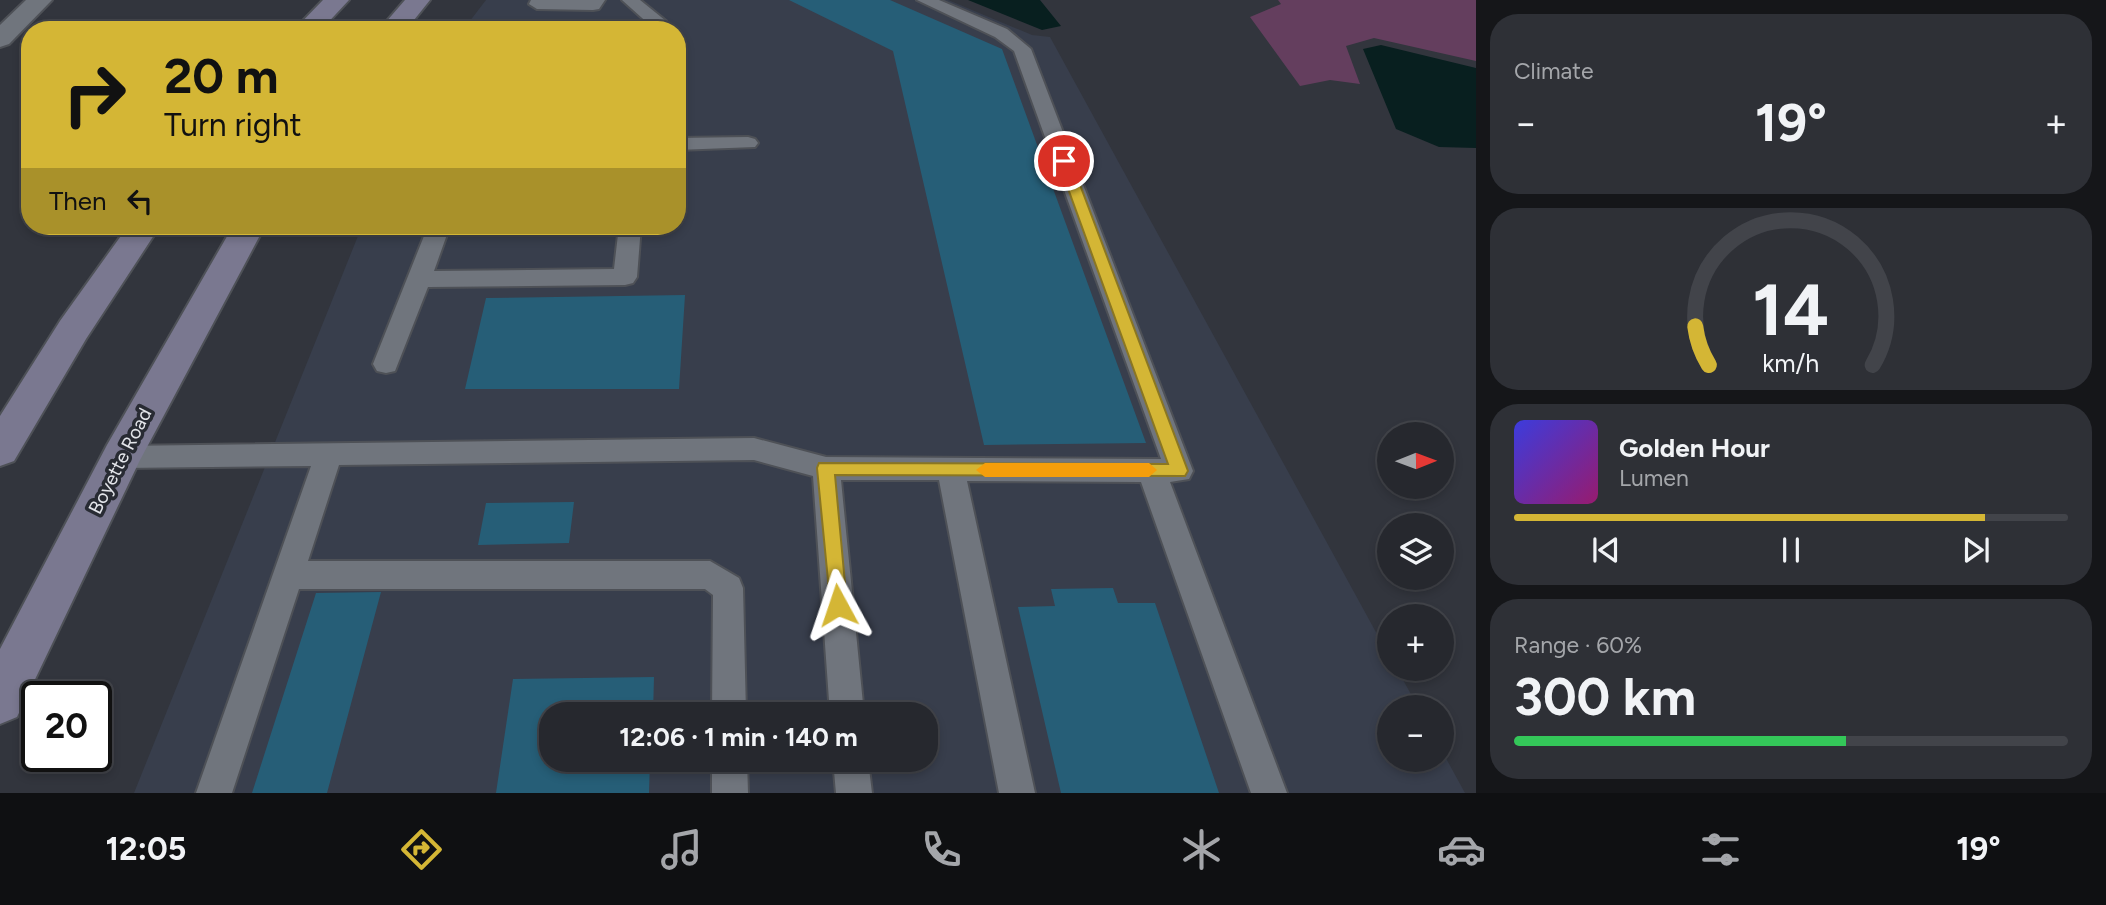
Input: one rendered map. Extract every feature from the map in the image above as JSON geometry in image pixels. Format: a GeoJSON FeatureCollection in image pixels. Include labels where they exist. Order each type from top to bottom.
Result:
{"type":"FeatureCollection","features":[{"type":"Feature","properties":{"kind":"main road"},"geometry":{"type":"LineString","coordinates":[[316,21],[337,0]]}},
{"type":"Feature","properties":{"kind":"main road"},"geometry":{"type":"LineString","coordinates":[[400,21],[418,0]]}},
{"type":"Feature","properties":{"kind":"main road"},"geometry":{"type":"LineString","coordinates":[[0,450],[73,330],[138,235]]}},
{"type":"Feature","properties":{"kind":"main road","name":"Boyette Road"},"geometry":{"type":"LineString","coordinates":[[0,700],[121,457],[244,235]]}},
{"type":"Feature","properties":{"kind":"street"},"geometry":{"type":"LineString","coordinates":[[0,39],[40,0]]}},
{"type":"Feature","properties":{"kind":"lane"},"geometry":{"type":"LineString","coordinates":[[540,0],[537,4],[593,5],[597,0]]}},
{"type":"Feature","properties":{"kind":"lane"},"geometry":{"type":"LineString","coordinates":[[630,0],[655,21]]}},
{"type":"Feature","properties":{"kind":"lane"},"geometry":{"type":"LineString","coordinates":[[121,457],[754,449],[825,468],[1179,471],[1022,48],[1001,33],[925,0]]}},
{"type":"Feature","properties":{"kind":"lane"},"geometry":{"type":"LineString","coordinates":[[686,144],[748,144]]}},
{"type":"Feature","properties":{"kind":"lane"},"geometry":{"type":"LineString","coordinates":[[386,364],[436,235]]}},
{"type":"Feature","properties":{"kind":"lane"},"geometry":{"type":"LineString","coordinates":[[419,279],[625,277],[629,235]]}},
{"type":"Feature","properties":{"kind":"lane"},"geometry":{"type":"LineString","coordinates":[[214,793],[329,454]]}},
{"type":"Feature","properties":{"kind":"lane"},"geometry":{"type":"LineString","coordinates":[[825,468],[846,702]]}},
{"type":"Feature","properties":{"kind":"lane"},"geometry":{"type":"LineString","coordinates":[[951,470],[1017,793]]}},
{"type":"Feature","properties":{"kind":"lane"},"geometry":{"type":"LineString","coordinates":[[1151,470],[1269,793]]}},
{"type":"Feature","properties":{"kind":"lane"},"geometry":{"type":"LineString","coordinates":[[288,575],[710,575],[728,588],[729,702]]}},
{"type":"Feature","properties":{"kind":"lane"},"geometry":{"type":"LineString","coordinates":[[730,772],[730,793]]}},
{"type":"Feature","properties":{"kind":"lane"},"geometry":{"type":"LineString","coordinates":[[852,772],[854,793]]}},
{"type":"Feature","properties":{"kind":"shaded area"},"geometry":{"type":"Polygon","coordinates":[[[486,0],[948,0],[1032,35],[1050,37],[1377,634],[1377,681],[1404,681],[1411,695],[1377,695],[1377,772],[1454,772],[1465,793],[134,793],[358,235],[686,235],[686,21],[470,21],[486,0]]]}},
{"type":"Feature","properties":{"kind":"shaded area"},"geometry":{"type":"Polygon","coordinates":[[[968,0],[1040,0],[1061,26],[1042,30],[968,0]]]}},
{"type":"Feature","properties":{"kind":"shaded area"},"geometry":{"type":"Polygon","coordinates":[[[1278,0],[1476,0],[1476,61],[1374,38],[1346,46],[1360,84],[1330,80],[1300,86],[1250,17],[1281,4],[1278,0]]]}},
{"type":"Feature","properties":{"kind":"shaded area"},"geometry":{"type":"Polygon","coordinates":[[[1381,45],[1476,68],[1476,148],[1439,147],[1396,129],[1363,49],[1381,45]]]}},
{"type":"Feature","properties":{"kind":"building"},"geometry":{"type":"Polygon","coordinates":[[[789,0],[890,0],[1002,49],[1146,443],[984,445],[893,51],[789,0]]]}},
{"type":"Feature","properties":{"kind":"building"},"geometry":{"type":"Polygon","coordinates":[[[685,295],[679,389],[465,389],[486,298],[685,295]]]}},
{"type":"Feature","properties":{"kind":"building"},"geometry":{"type":"Polygon","coordinates":[[[574,502],[569,543],[478,545],[486,503],[574,502]]]}},
{"type":"Feature","properties":{"kind":"building"},"geometry":{"type":"Polygon","coordinates":[[[1113,588],[1118,603],[1155,603],[1219,793],[1061,793],[1018,607],[1055,606],[1051,589],[1113,588]]]}},
{"type":"Feature","properties":{"kind":"building"},"geometry":{"type":"Polygon","coordinates":[[[381,592],[327,793],[252,793],[316,593],[381,592]]]}},
{"type":"Feature","properties":{"kind":"building"},"geometry":{"type":"Polygon","coordinates":[[[654,677],[653,702],[539,702],[539,772],[650,772],[649,793],[496,793],[513,679],[654,677]]]}},
{"type":"Feature","properties":{"kind":"slow traffic"},"geometry":{"type":"LineString","coordinates":[[985,470],[1149,470]]}},
{"type":"Feature","properties":{"kind":"route"},"geometry":{"type":"LineString","coordinates":[[838,605],[825,468],[1179,471],[1064,161]]}}]}
